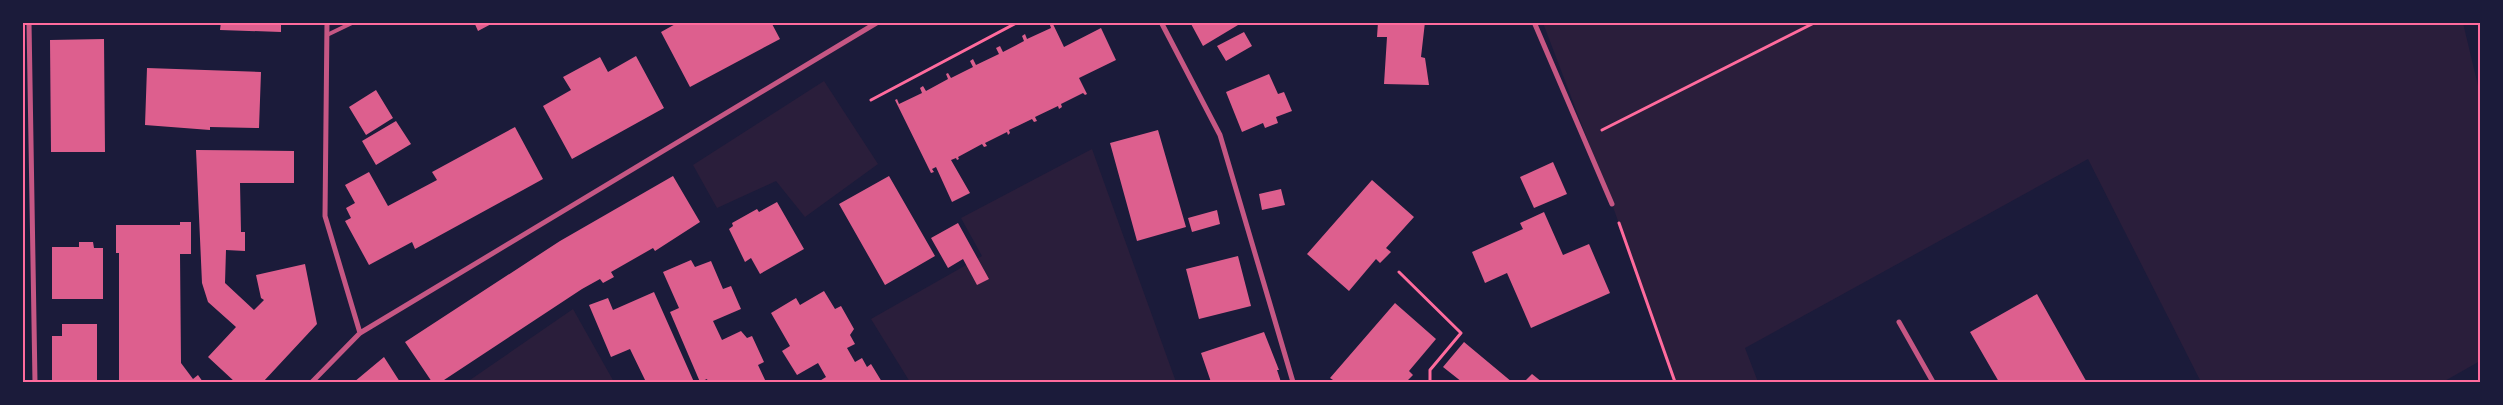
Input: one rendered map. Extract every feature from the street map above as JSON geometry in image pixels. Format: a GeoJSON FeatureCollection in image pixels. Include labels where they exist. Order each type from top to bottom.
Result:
{"type":"FeatureCollection","features":[{"type":"Feature","properties":{"kind":"street"},"geometry":{"type":"LineString","coordinates":[[29,22],[35,382]]}},
{"type":"Feature","properties":{"kind":"street"},"geometry":{"type":"LineString","coordinates":[[327,22],[325,216],[360,333]]}},
{"type":"Feature","properties":{"kind":"street"},"geometry":{"type":"LineString","coordinates":[[312,382],[360,333],[878,22]]}},
{"type":"Feature","properties":{"kind":"street"},"geometry":{"type":"LineString","coordinates":[[1161,22],[1220,135],[1292,382]]}},
{"type":"Feature","properties":{"kind":"street"},"geometry":{"type":"LineString","coordinates":[[1534,22],[1612,204]]}},
{"type":"Feature","properties":{"kind":"street"},"geometry":{"type":"LineString","coordinates":[[1899,322],[1933,382]]}},
{"type":"Feature","properties":{"kind":"lane"},"geometry":{"type":"LineString","coordinates":[[327,36],[354,22]]}},
{"type":"Feature","properties":{"kind":"path"},"geometry":{"type":"LineString","coordinates":[[871,100],[1018,22]]}},
{"type":"Feature","properties":{"kind":"path"},"geometry":{"type":"LineString","coordinates":[[1585,138],[1816,22]]}},
{"type":"Feature","properties":{"kind":"path"},"geometry":{"type":"LineString","coordinates":[[1612,204],[1675,382]]}},
{"type":"Feature","properties":{"kind":"path"},"geometry":{"type":"LineString","coordinates":[[1399,272],[1461,333],[1430,370],[1430,382]]}},
{"type":"Feature","properties":{"kind":"shaded area"},"geometry":{"type":"Polygon","coordinates":[[[1543,23],[2463,23],[2480,94],[2480,361],[2443,382],[2201,382],[2088,159],[1745,348],[1758,382],[1675,382],[1612,204],[1543,23]]]}},
{"type":"Feature","properties":{"kind":"shaded area"},"geometry":{"type":"Polygon","coordinates":[[[824,81],[878,164],[805,217],[776,181],[717,208],[693,165],[824,81]]]}},
{"type":"Feature","properties":{"kind":"shaded area"},"geometry":{"type":"Polygon","coordinates":[[[1092,149],[1176,382],[910,382],[871,319],[982,256],[961,218],[1092,149]]]}},
{"type":"Feature","properties":{"kind":"shaded area"},"geometry":{"type":"Polygon","coordinates":[[[573,309],[614,382],[467,382],[573,309]]]}},
{"type":"Feature","properties":{"kind":"building"},"geometry":{"type":"Polygon","coordinates":[[[221,22],[281,22],[281,32],[220,30],[221,22]]]}},
{"type":"Feature","properties":{"kind":"building"},"geometry":{"type":"Polygon","coordinates":[[[474,22],[495,22],[478,31],[474,22]]]}},
{"type":"Feature","properties":{"kind":"building"},"geometry":{"type":"Polygon","coordinates":[[[679,22],[771,22],[780,39],[690,87],[661,32],[679,22]]]}},
{"type":"Feature","properties":{"kind":"building"},"geometry":{"type":"Polygon","coordinates":[[[1049,22],[1052,22],[1064,47],[1101,28],[1116,60],[1079,78],[1087,94],[1083,93],[1061,104],[1062,107],[1059,109],[1058,106],[1035,117],[1037,121],[1034,122],[1032,119],[1009,130],[1010,133],[1008,135],[1007,132],[985,143],[987,146],[984,147],[982,144],[958,157],[959,159],[951,160],[970,193],[952,202],[936,167],[932,169],[934,172],[931,173],[895,100],[897,99],[899,104],[922,93],[920,88],[923,86],[926,91],[948,79],[946,74],[948,73],[951,78],[973,67],[970,61],[973,59],[976,65],[999,54],[996,48],[1000,46],[1003,52],[1024,41],[1022,36],[1025,34],[1027,39],[1051,28],[1049,22]]]}},
{"type":"Feature","properties":{"kind":"building"},"geometry":{"type":"Polygon","coordinates":[[[1190,22],[1243,22],[1203,46],[1190,22]]]}},
{"type":"Feature","properties":{"kind":"building"},"geometry":{"type":"Polygon","coordinates":[[[1378,22],[1425,22],[1421,57],[1425,58],[1429,85],[1384,84],[1387,37],[1377,37],[1378,22]]]}},
{"type":"Feature","properties":{"kind":"building"},"geometry":{"type":"Polygon","coordinates":[[[1244,32],[1252,46],[1226,61],[1217,46],[1244,32]]]}},
{"type":"Feature","properties":{"kind":"building"},"geometry":{"type":"Polygon","coordinates":[[[104,39],[105,152],[51,152],[50,40],[104,39]]]}},
{"type":"Feature","properties":{"kind":"building"},"geometry":{"type":"Polygon","coordinates":[[[636,56],[664,108],[572,159],[543,106],[571,90],[563,77],[600,57],[608,72],[636,56]]]}},
{"type":"Feature","properties":{"kind":"building"},"geometry":{"type":"Polygon","coordinates":[[[147,68],[261,72],[259,128],[210,127],[210,130],[145,125],[147,68]]]}},
{"type":"Feature","properties":{"kind":"building"},"geometry":{"type":"Polygon","coordinates":[[[1269,74],[1278,94],[1284,92],[1292,111],[1276,117],[1278,123],[1265,128],[1263,123],[1242,132],[1226,92],[1269,74]]]}},
{"type":"Feature","properties":{"kind":"building"},"geometry":{"type":"Polygon","coordinates":[[[376,90],[393,118],[366,135],[349,107],[376,90]]]}},
{"type":"Feature","properties":{"kind":"building"},"geometry":{"type":"Polygon","coordinates":[[[396,121],[411,144],[376,165],[362,141],[396,121]]]}},
{"type":"Feature","properties":{"kind":"building"},"geometry":{"type":"Polygon","coordinates":[[[515,127],[543,179],[415,249],[412,242],[369,265],[345,221],[351,218],[346,208],[355,203],[345,185],[369,172],[388,206],[437,180],[432,172],[515,127]]]}},
{"type":"Feature","properties":{"kind":"building"},"geometry":{"type":"Polygon","coordinates":[[[1158,130],[1186,227],[1137,241],[1110,143],[1158,130]]]}},
{"type":"Feature","properties":{"kind":"building"},"geometry":{"type":"Polygon","coordinates":[[[196,150],[294,151],[294,183],[240,183],[241,232],[245,232],[245,251],[226,250],[225,283],[254,310],[264,300],[261,298],[256,275],[305,264],[317,324],[263,382],[235,382],[208,357],[236,327],[208,302],[202,283],[196,150]]]}},
{"type":"Feature","properties":{"kind":"building"},"geometry":{"type":"Polygon","coordinates":[[[1553,162],[1567,194],[1534,208],[1520,177],[1553,162]]]}},
{"type":"Feature","properties":{"kind":"building"},"geometry":{"type":"Polygon","coordinates":[[[673,176],[700,222],[655,251],[653,248],[611,272],[614,277],[603,283],[600,279],[582,289],[441,382],[432,382],[405,342],[560,241],[673,176]]]}},
{"type":"Feature","properties":{"kind":"building"},"geometry":{"type":"Polygon","coordinates":[[[889,176],[935,256],[885,285],[839,204],[889,176]]]}},
{"type":"Feature","properties":{"kind":"building"},"geometry":{"type":"Polygon","coordinates":[[[1372,180],[1414,217],[1386,248],[1391,252],[1380,263],[1376,259],[1349,291],[1307,254],[1372,180]]]}},
{"type":"Feature","properties":{"kind":"building"},"geometry":{"type":"Polygon","coordinates":[[[1281,189],[1285,205],[1262,210],[1259,194],[1281,189]]]}},
{"type":"Feature","properties":{"kind":"building"},"geometry":{"type":"Polygon","coordinates":[[[777,202],[804,249],[760,274],[751,258],[745,262],[729,229],[733,226],[732,223],[757,209],[759,212],[777,202]]]}},
{"type":"Feature","properties":{"kind":"building"},"geometry":{"type":"Polygon","coordinates":[[[1217,210],[1220,224],[1192,232],[1188,218],[1217,210]]]}},
{"type":"Feature","properties":{"kind":"building"},"geometry":{"type":"Polygon","coordinates":[[[1544,212],[1563,255],[1589,244],[1610,293],[1531,328],[1507,273],[1485,283],[1472,252],[1523,229],[1520,223],[1544,212]]]}},
{"type":"Feature","properties":{"kind":"building"},"geometry":{"type":"Polygon","coordinates":[[[180,222],[191,222],[191,254],[180,254],[181,363],[193,379],[198,375],[203,382],[52,382],[52,336],[62,336],[62,324],[97,324],[97,380],[119,380],[119,253],[116,253],[116,225],[180,225],[180,222]]]}},
{"type":"Feature","properties":{"kind":"building"},"geometry":{"type":"Polygon","coordinates":[[[958,223],[989,279],[977,285],[963,259],[948,268],[931,238],[958,223]]]}},
{"type":"Feature","properties":{"kind":"building"},"geometry":{"type":"Polygon","coordinates":[[[79,242],[93,242],[94,248],[103,248],[103,299],[52,299],[52,247],[79,247],[79,242]]]}},
{"type":"Feature","properties":{"kind":"building"},"geometry":{"type":"Polygon","coordinates":[[[1238,256],[1251,306],[1199,319],[1186,269],[1238,256]]]}},
{"type":"Feature","properties":{"kind":"building"},"geometry":{"type":"Polygon","coordinates":[[[691,260],[695,267],[711,261],[723,289],[731,286],[741,309],[713,321],[722,340],[741,331],[747,338],[752,336],[764,362],[758,365],[766,382],[708,382],[707,379],[700,382],[670,312],[679,308],[663,272],[691,260]]]}},
{"type":"Feature","properties":{"kind":"building"},"geometry":{"type":"Polygon","coordinates":[[[824,291],[835,309],[841,306],[854,329],[850,335],[855,344],[847,348],[855,362],[862,358],[867,367],[871,364],[882,382],[818,382],[826,377],[818,363],[797,375],[782,351],[790,346],[771,313],[796,298],[800,305],[824,291]]]}},
{"type":"Feature","properties":{"kind":"building"},"geometry":{"type":"Polygon","coordinates":[[[654,292],[694,382],[646,382],[630,349],[611,357],[589,305],[608,298],[613,310],[654,292]]]}},
{"type":"Feature","properties":{"kind":"building"},"geometry":{"type":"Polygon","coordinates":[[[2037,294],[2087,382],[1999,382],[1970,332],[2037,294]]]}},
{"type":"Feature","properties":{"kind":"building"},"geometry":{"type":"Polygon","coordinates":[[[1395,303],[1436,339],[1409,371],[1413,375],[1406,382],[1336,382],[1330,378],[1395,303]]]}},
{"type":"Feature","properties":{"kind":"building"},"geometry":{"type":"Polygon","coordinates":[[[1264,332],[1279,370],[1277,370],[1281,382],[1211,382],[1201,353],[1264,332]]]}},
{"type":"Feature","properties":{"kind":"building"},"geometry":{"type":"Polygon","coordinates":[[[1464,342],[1512,382],[1462,382],[1443,367],[1464,342]]]}},
{"type":"Feature","properties":{"kind":"building"},"geometry":{"type":"Polygon","coordinates":[[[384,357],[400,382],[354,382],[384,357]]]}},
{"type":"Feature","properties":{"kind":"building"},"geometry":{"type":"Polygon","coordinates":[[[1532,374],[1542,382],[1524,382],[1532,374]]]}}]}
